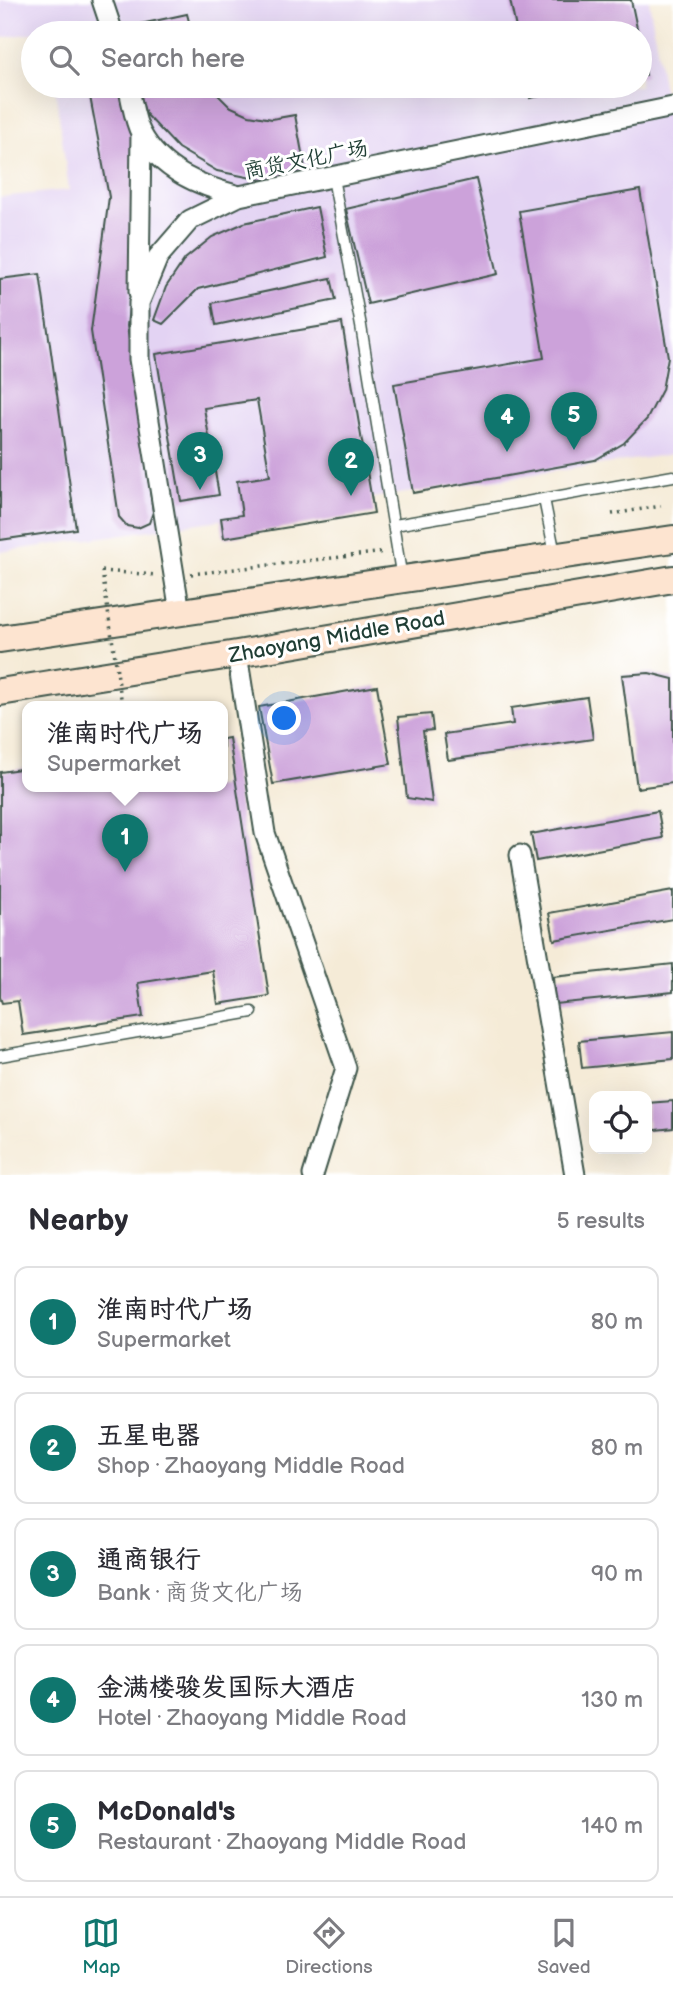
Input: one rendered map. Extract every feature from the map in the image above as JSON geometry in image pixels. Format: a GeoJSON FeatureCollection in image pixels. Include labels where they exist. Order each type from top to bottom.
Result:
{"type":"FeatureCollection","features":[{"type":"Feature","properties":{"kind":"main road","name":"Zhaoyang Middle Road"},"geometry":{"type":"LineString","coordinates":[[0,639],[673,539]]}},
{"type":"Feature","properties":{"kind":"main road"},"geometry":{"type":"LineString","coordinates":[[527,562],[533,603]]}},
{"type":"Feature","properties":{"kind":"main road","name":"Zhaoyang Middle Road"},"geometry":{"type":"LineString","coordinates":[[0,692],[673,579]]}},
{"type":"Feature","properties":{"kind":"street"},"geometry":{"type":"LineString","coordinates":[[102,0],[109,21]]}},
{"type":"Feature","properties":{"kind":"street"},"geometry":{"type":"LineString","coordinates":[[131,98],[141,133],[139,303]]}},
{"type":"Feature","properties":{"kind":"street","name":"商货文化广场"},"geometry":{"type":"LineString","coordinates":[[180,612],[139,359],[139,303],[158,257],[190,220],[239,196],[673,107]]}},
{"type":"Feature","properties":{"kind":"street"},"geometry":{"type":"LineString","coordinates":[[141,133],[166,164],[200,186],[239,196]]}},
{"type":"Feature","properties":{"kind":"street"},"geometry":{"type":"LineString","coordinates":[[237,654],[265,833],[346,1068],[313,1175]]}},
{"type":"Feature","properties":{"kind":"street"},"geometry":{"type":"LineString","coordinates":[[520,855],[575,1175]]}},
{"type":"Feature","properties":{"kind":"lane"},"geometry":{"type":"LineString","coordinates":[[333,178],[395,525],[402,580]]}},
{"type":"Feature","properties":{"kind":"lane"},"geometry":{"type":"LineString","coordinates":[[395,525],[673,477]]}},
{"type":"Feature","properties":{"kind":"lane"},"geometry":{"type":"LineString","coordinates":[[544,499],[555,558]]}},
{"type":"Feature","properties":{"kind":"lane"},"geometry":{"type":"LineString","coordinates":[[0,1056],[252,1012]]}},
{"type":"Feature","properties":{"kind":"path"},"geometry":{"type":"LineString","coordinates":[[612,514],[661,506]]}},
{"type":"Feature","properties":{"kind":"path"},"geometry":{"type":"LineString","coordinates":[[121,698],[102,571],[174,576],[399,550]]}},
{"type":"Feature","properties":{"kind":"shaded area"},"geometry":{"type":"Polygon","coordinates":[[[0,0],[649,0],[673,146],[673,454],[0,552],[0,197],[69,190],[57,98],[652,98],[652,21],[21,21],[21,35],[0,38],[0,0]]]}},
{"type":"Feature","properties":{"kind":"building"},"geometry":{"type":"Polygon","coordinates":[[[510,0],[631,0],[635,21],[514,21],[510,0]]]}},
{"type":"Feature","properties":{"kind":"building"},"geometry":{"type":"Polygon","coordinates":[[[187,14],[189,21],[154,21],[187,14]]]}},
{"type":"Feature","properties":{"kind":"building"},"geometry":{"type":"Polygon","coordinates":[[[90,98],[125,98],[135,144],[132,276],[127,326],[153,512],[149,523],[138,528],[127,526],[119,517],[91,331],[109,197],[90,98]]]}},
{"type":"Feature","properties":{"kind":"building"},"geometry":{"type":"Polygon","coordinates":[[[140,98],[221,98],[229,106],[249,115],[272,119],[295,115],[306,174],[262,180],[217,171],[178,148],[146,114],[140,98]]]}},
{"type":"Feature","properties":{"kind":"building"},"geometry":{"type":"Polygon","coordinates":[[[476,179],[498,274],[368,304],[346,209],[476,179]]]}},
{"type":"Feature","properties":{"kind":"building"},"geometry":{"type":"Polygon","coordinates":[[[640,190],[668,357],[662,390],[647,419],[624,443],[595,460],[413,493],[394,384],[544,358],[519,211],[640,190]]]}},
{"type":"Feature","properties":{"kind":"building"},"geometry":{"type":"Polygon","coordinates":[[[317,207],[327,257],[198,289],[163,324],[154,320],[166,287],[185,259],[212,237],[244,223],[317,207]]]}},
{"type":"Feature","properties":{"kind":"building"},"geometry":{"type":"Polygon","coordinates":[[[40,274],[76,529],[0,540],[0,279],[40,274]]]}},
{"type":"Feature","properties":{"kind":"building"},"geometry":{"type":"Polygon","coordinates":[[[331,278],[336,300],[216,325],[212,303],[331,278]]]}},
{"type":"Feature","properties":{"kind":"building"},"geometry":{"type":"Polygon","coordinates":[[[342,323],[374,513],[224,538],[221,518],[242,515],[237,481],[270,476],[257,400],[204,408],[219,495],[181,501],[156,354],[342,323]]]}},
{"type":"Feature","properties":{"kind":"building"},"geometry":{"type":"Polygon","coordinates":[[[649,673],[673,679],[673,783],[637,788],[622,675],[649,673]]]}},
{"type":"Feature","properties":{"kind":"building"},"geometry":{"type":"Polygon","coordinates":[[[377,686],[391,764],[273,784],[259,707],[377,686]]]}},
{"type":"Feature","properties":{"kind":"building"},"geometry":{"type":"Polygon","coordinates":[[[587,697],[593,739],[448,760],[444,734],[513,724],[511,708],[587,697]]]}},
{"type":"Feature","properties":{"kind":"building"},"geometry":{"type":"Polygon","coordinates":[[[431,714],[433,730],[423,731],[432,802],[407,798],[398,717],[431,714]]]}},
{"type":"Feature","properties":{"kind":"building"},"geometry":{"type":"Polygon","coordinates":[[[228,738],[269,996],[218,1004],[213,971],[138,983],[143,1017],[23,1035],[18,1001],[2,1003],[0,997],[0,772],[22,769],[22,792],[228,792],[228,738]]]}},
{"type":"Feature","properties":{"kind":"building"},"geometry":{"type":"Polygon","coordinates":[[[658,811],[663,838],[536,861],[531,834],[658,811]]]}},
{"type":"Feature","properties":{"kind":"building"},"geometry":{"type":"Polygon","coordinates":[[[673,891],[673,919],[554,940],[549,913],[673,891]]]}},
{"type":"Feature","properties":{"kind":"building"},"geometry":{"type":"Polygon","coordinates":[[[673,964],[673,992],[555,1004],[553,977],[673,964]]]}},
{"type":"Feature","properties":{"kind":"building"},"geometry":{"type":"Polygon","coordinates":[[[673,1032],[673,1059],[582,1068],[579,1041],[673,1032]]]}},
{"type":"Feature","properties":{"kind":"building"},"geometry":{"type":"Polygon","coordinates":[[[673,1101],[673,1128],[652,1130],[652,1103],[673,1101]]]}},
{"type":"Feature","properties":{"kind":"place","name":"McDonald's"},"geometry":{"type":"Point","coordinates":[574,450]}},
{"type":"Feature","properties":{"kind":"place","name":"金满楼骏发国际大酒店"},"geometry":{"type":"Point","coordinates":[507,452]}},
{"type":"Feature","properties":{"kind":"place","name":"通商银行"},"geometry":{"type":"Point","coordinates":[200,490]}},
{"type":"Feature","properties":{"kind":"place","name":"五星电器"},"geometry":{"type":"Point","coordinates":[351,496]}},
{"type":"Feature","properties":{"kind":"place","name":"淮南时代广场"},"geometry":{"type":"Point","coordinates":[125,872]}}]}
